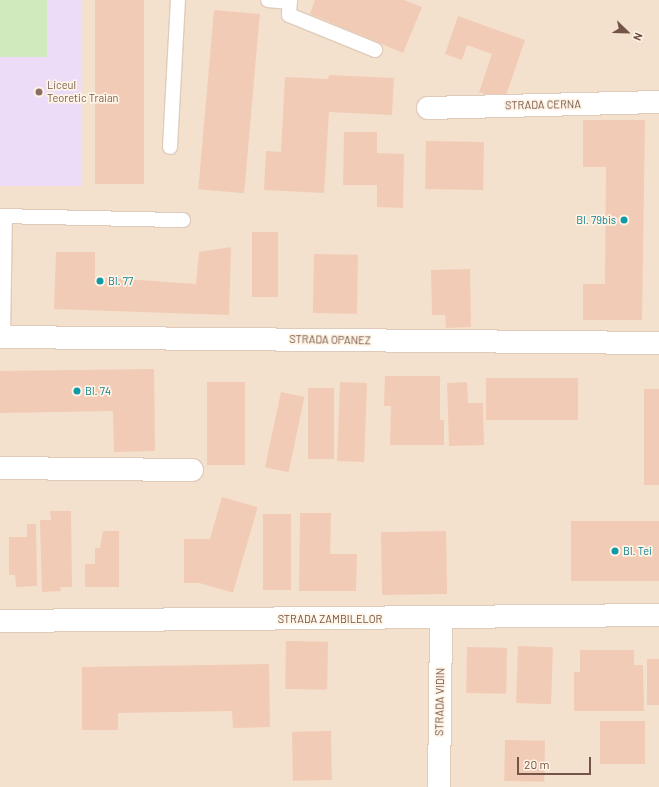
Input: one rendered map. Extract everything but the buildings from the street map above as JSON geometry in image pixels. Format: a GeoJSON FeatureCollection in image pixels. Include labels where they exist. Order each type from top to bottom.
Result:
{"type":"FeatureCollection","features":[{"type":"Feature","properties":{"kind":"street","name":"STRADA CERNA"},"geometry":{"type":"LineString","coordinates":[[428,108],[659,102]]}},
{"type":"Feature","properties":{"kind":"street","name":"STRADA OPANEZ"},"geometry":{"type":"LineString","coordinates":[[2,337],[659,343]]}},
{"type":"Feature","properties":{"kind":"street"},"geometry":{"type":"LineString","coordinates":[[0,468],[192,470]]}},
{"type":"Feature","properties":{"kind":"street","name":"STRADA ZAMBILELOR"},"geometry":{"type":"LineString","coordinates":[[0,621],[659,615]]}},
{"type":"Feature","properties":{"kind":"street","name":"STRADA VIDIN"},"geometry":{"type":"LineString","coordinates":[[439,787],[441,618]]}},
{"type":"Feature","properties":{"kind":"lane"},"geometry":{"type":"LineString","coordinates":[[170,147],[178,0]]}},
{"type":"Feature","properties":{"kind":"lane"},"geometry":{"type":"LineString","coordinates":[[268,0],[290,1],[288,16],[375,50]]}},
{"type":"Feature","properties":{"kind":"lane"},"geometry":{"type":"LineString","coordinates":[[2,337],[2,216],[183,220]]}},
{"type":"Feature","properties":{"kind":"shaded area"},"geometry":{"type":"Polygon","coordinates":[[[0,0],[659,0],[659,787],[0,787],[0,0]]]}},
{"type":"Feature","properties":{"kind":"shaded area","name":"Liceul Teoretic Traian"},"geometry":{"type":"Polygon","coordinates":[[[0,0],[81,0],[81,186],[0,186],[0,0]]]}},
{"type":"Feature","properties":{"kind":"green space"},"geometry":{"type":"Polygon","coordinates":[[[0,0],[47,0],[47,57],[0,57],[0,0]]]}},
{"type":"Feature","properties":{"kind":"place","name":"Liceul Teoretic Traian"},"geometry":{"type":"Point","coordinates":[39,92]}},
{"type":"Feature","properties":{"kind":"place","name":"Bl. 79bis"},"geometry":{"type":"Point","coordinates":[624,220]}},
{"type":"Feature","properties":{"kind":"place","name":"Bl. 77"},"geometry":{"type":"Point","coordinates":[100,281]}},
{"type":"Feature","properties":{"kind":"place","name":"Bl. 74"},"geometry":{"type":"Point","coordinates":[77,391]}},
{"type":"Feature","properties":{"kind":"place","name":"Bl. Tei"},"geometry":{"type":"Point","coordinates":[615,551]}}]}
